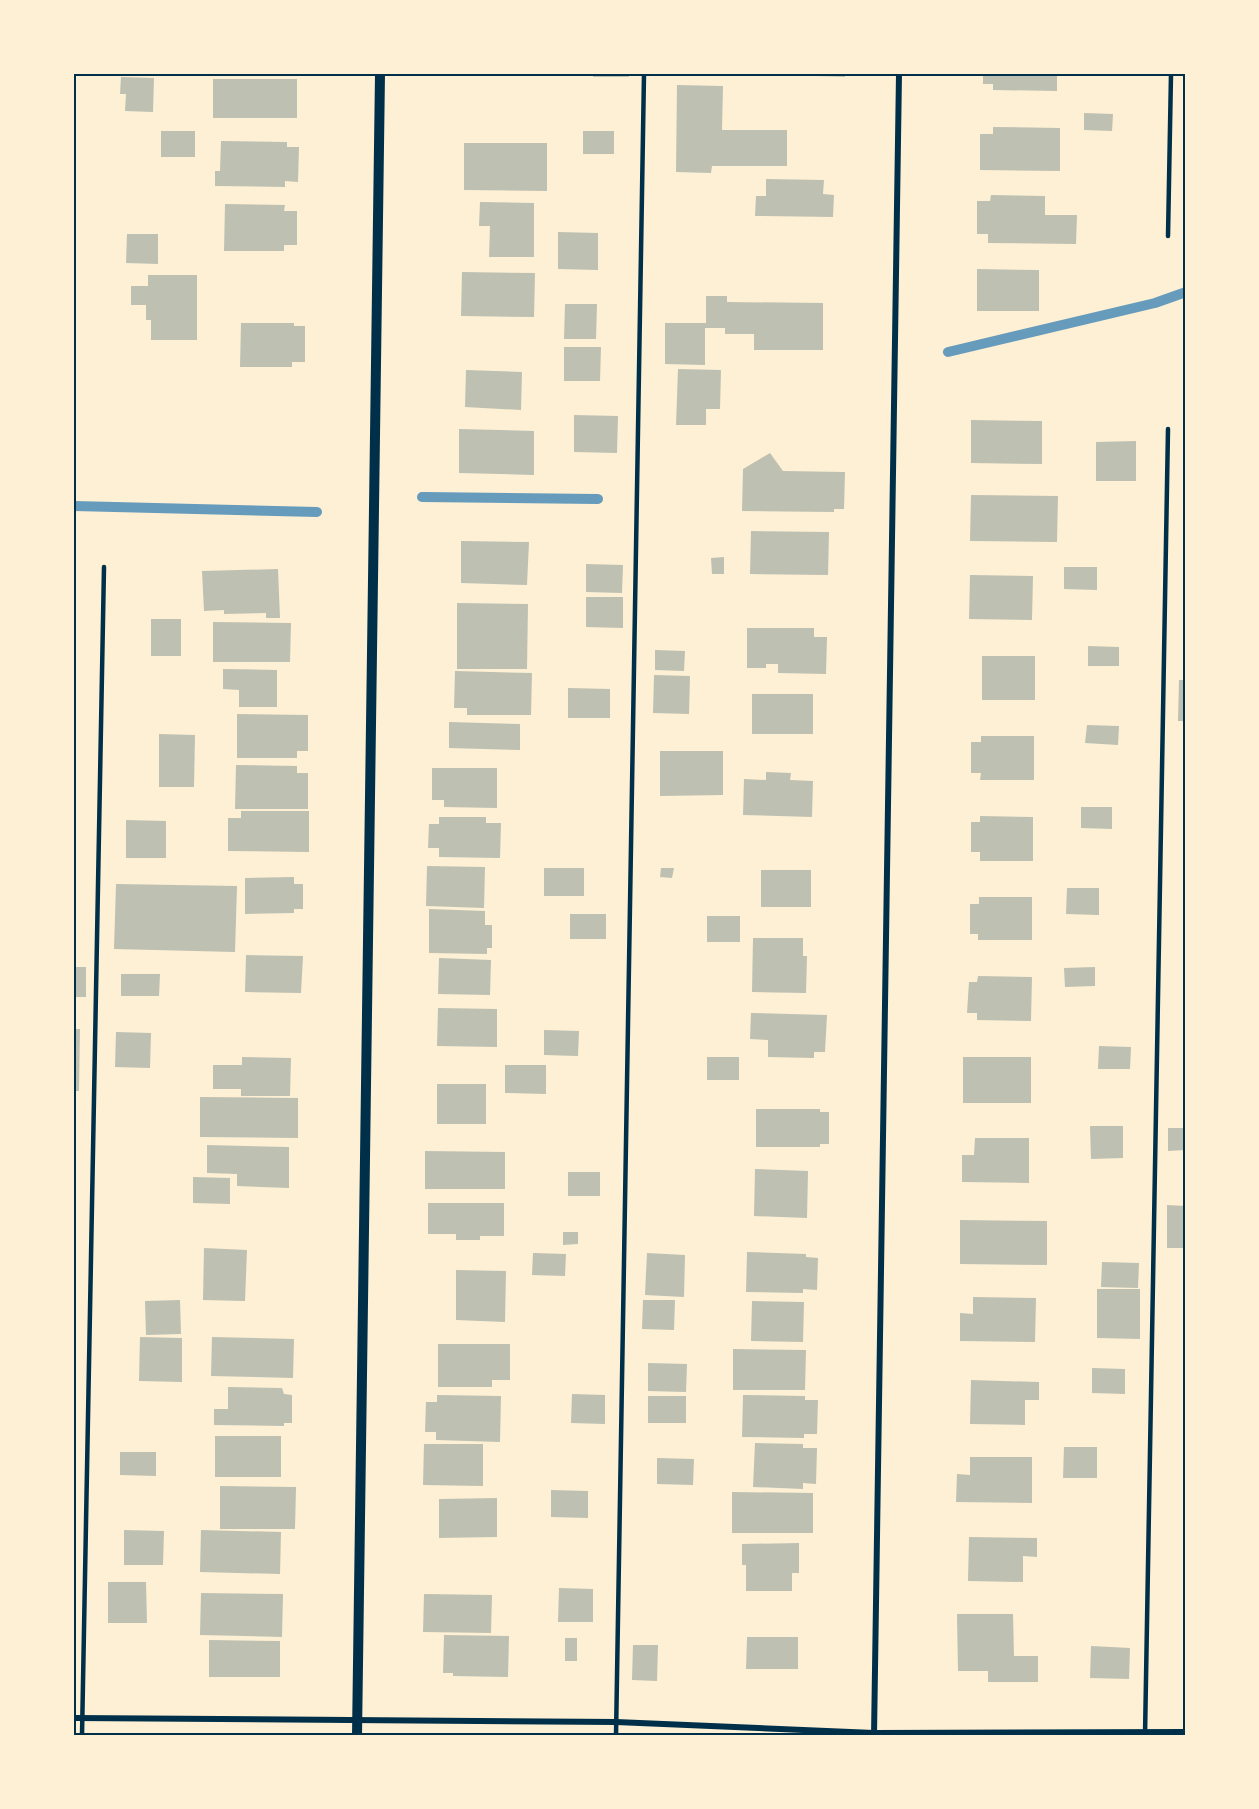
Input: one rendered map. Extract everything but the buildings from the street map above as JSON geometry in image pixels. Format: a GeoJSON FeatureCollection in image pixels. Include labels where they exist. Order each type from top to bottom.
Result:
{"type":"FeatureCollection","features":[{"type":"Feature","properties":{"kind":"street"},"geometry":{"type":"LineString","coordinates":[[357,1736],[380,74]]}},
{"type":"Feature","properties":{"kind":"street"},"geometry":{"type":"LineString","coordinates":[[874,1734],[899,74]]}},
{"type":"Feature","properties":{"kind":"street"},"geometry":{"type":"LineString","coordinates":[[74,1718],[616,1722],[874,1734],[1185,1732]]}},
{"type":"Feature","properties":{"kind":"lane"},"geometry":{"type":"LineString","coordinates":[[616,1736],[644,74]]}},
{"type":"Feature","properties":{"kind":"lane"},"geometry":{"type":"LineString","coordinates":[[1168,236],[1171,74]]}},
{"type":"Feature","properties":{"kind":"lane"},"geometry":{"type":"LineString","coordinates":[[1145,1734],[1168,429]]}},
{"type":"Feature","properties":{"kind":"lane"},"geometry":{"type":"LineString","coordinates":[[82,1736],[104,567]]}},
{"type":"Feature","properties":{"kind":"waterway"},"geometry":{"type":"LineString","coordinates":[[948,352],[1155,303],[1186,292]]}},
{"type":"Feature","properties":{"kind":"waterway"},"geometry":{"type":"LineString","coordinates":[[422,497],[598,499]]}},
{"type":"Feature","properties":{"kind":"waterway"},"geometry":{"type":"LineString","coordinates":[[74,506],[317,512]]}}]}
